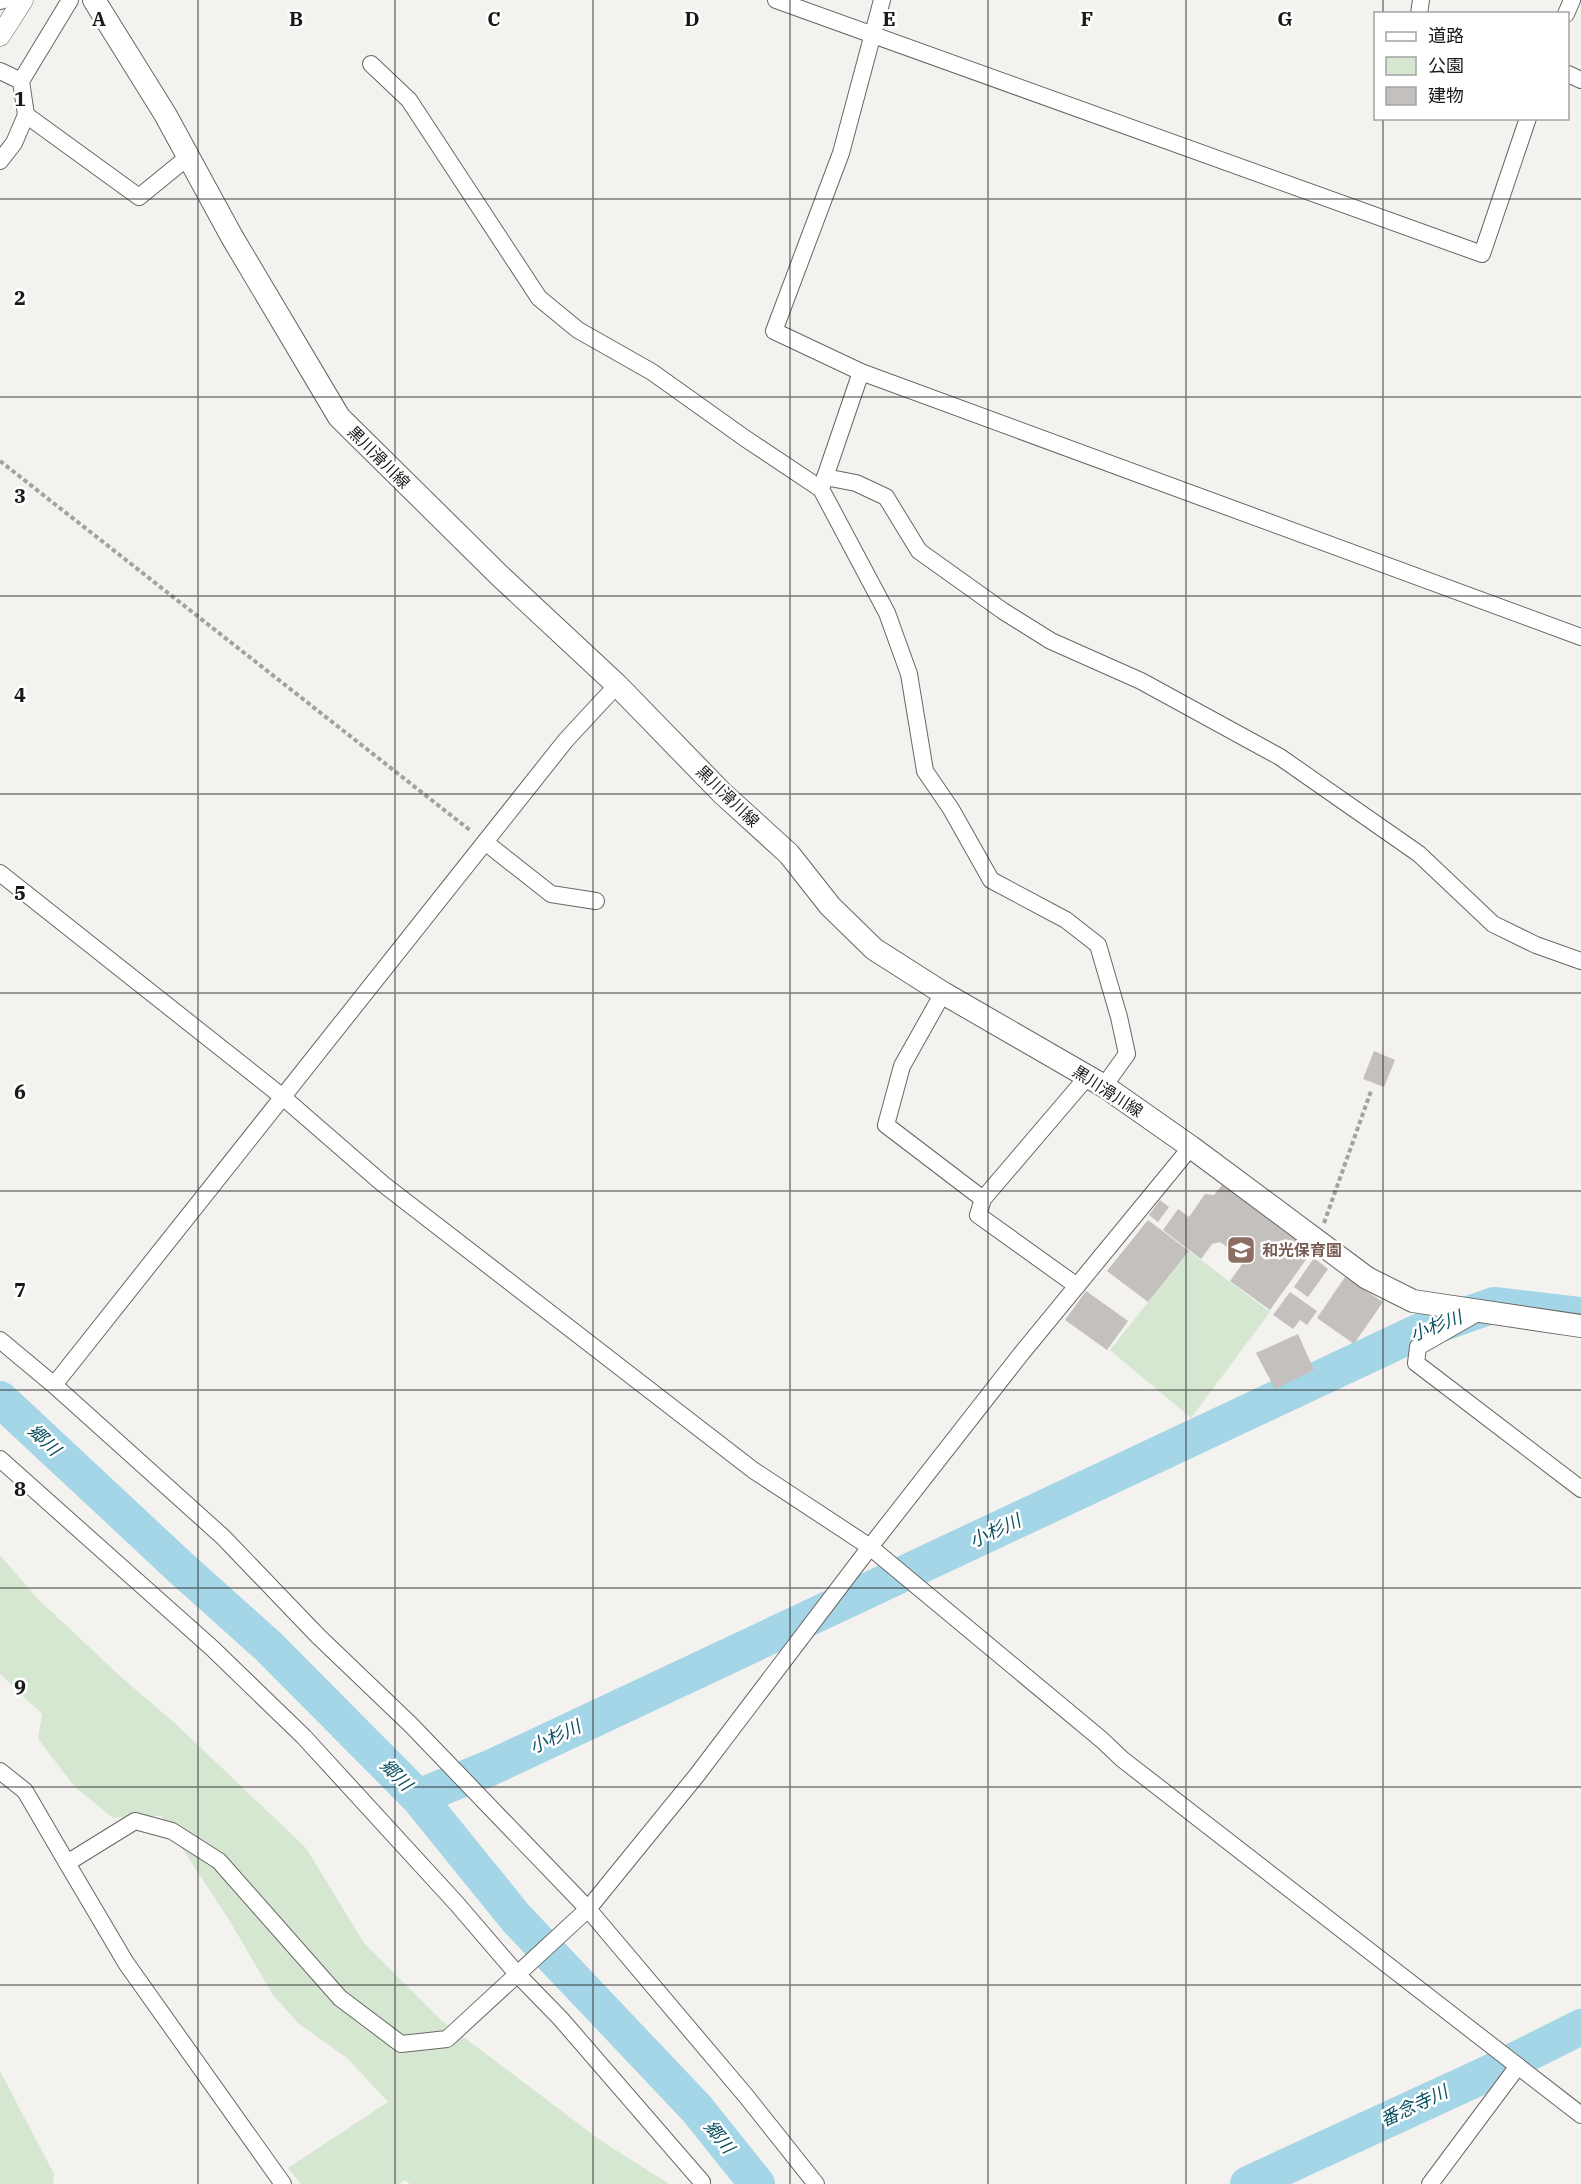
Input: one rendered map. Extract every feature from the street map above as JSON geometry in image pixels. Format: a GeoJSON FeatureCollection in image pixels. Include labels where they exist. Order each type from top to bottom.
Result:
{"type":"FeatureCollection","features":[{"type":"Feature","properties":{"kind":"main road","name":"黒川滑川線"},"geometry":{"type":"LineString","coordinates":[[94,0],[165,114],[232,237],[339,417],[500,576],[616,685],[722,793],[789,854],[830,906],[874,949],[943,993],[1096,1081],[1191,1147],[1367,1278],[1413,1300],[1581,1326]]}},
{"type":"Feature","properties":{"kind":"street"},"geometry":{"type":"LineString","coordinates":[[0,1],[4,0]]}},
{"type":"Feature","properties":{"kind":"street"},"geometry":{"type":"LineString","coordinates":[[0,36],[23,0]]}},
{"type":"Feature","properties":{"kind":"street"},"geometry":{"type":"LineString","coordinates":[[0,161],[14,143],[26,115],[21,81],[70,0]]}},
{"type":"Feature","properties":{"kind":"street"},"geometry":{"type":"LineString","coordinates":[[776,0],[1482,254],[1527,120]]}},
{"type":"Feature","properties":{"kind":"street"},"geometry":{"type":"LineString","coordinates":[[882,0],[841,153],[774,331],[861,372],[1581,637]]}},
{"type":"Feature","properties":{"kind":"street"},"geometry":{"type":"LineString","coordinates":[[371,64],[409,100],[539,298],[578,330],[652,372],[746,439],[823,483],[856,483],[886,497],[919,551],[1003,611],[1051,641],[1141,681],[1280,757],[1419,854],[1493,924],[1536,945],[1581,961]]}},
{"type":"Feature","properties":{"kind":"street"},"geometry":{"type":"LineString","coordinates":[[0,71],[21,81]]}},
{"type":"Feature","properties":{"kind":"street"},"geometry":{"type":"LineString","coordinates":[[26,115],[139,197],[188,157]]}},
{"type":"Feature","properties":{"kind":"street"},"geometry":{"type":"LineString","coordinates":[[861,372],[823,483],[887,613],[909,674],[925,771],[951,809],[991,880],[1066,921],[1098,945],[1119,1017],[1127,1054],[1096,1081],[983,1200],[978,1215],[1077,1286]]}},
{"type":"Feature","properties":{"kind":"street"},"geometry":{"type":"LineString","coordinates":[[54,1385],[566,740],[616,685]]}},
{"type":"Feature","properties":{"kind":"street"},"geometry":{"type":"LineString","coordinates":[[485,842],[550,894],[596,901]]}},
{"type":"Feature","properties":{"kind":"street"},"geometry":{"type":"LineString","coordinates":[[0,873],[284,1098],[383,1184],[753,1470],[870,1547],[1075,1717],[1122,1759],[1581,2115]]}},
{"type":"Feature","properties":{"kind":"street"},"geometry":{"type":"LineString","coordinates":[[943,993],[902,1066],[886,1125],[983,1200]]}},
{"type":"Feature","properties":{"kind":"street"},"geometry":{"type":"LineString","coordinates":[[67,1863],[135,1821],[172,1831],[219,1861],[340,1998],[401,2044],[447,2039],[588,1909],[697,1775],[870,1547],[1014,1363],[1191,1147]]}},
{"type":"Feature","properties":{"kind":"street"},"geometry":{"type":"LineString","coordinates":[[1481,1311],[1418,1347],[1416,1363],[1581,1489]]}},
{"type":"Feature","properties":{"kind":"street"},"geometry":{"type":"LineString","coordinates":[[0,1340],[54,1385],[223,1537],[318,1636],[411,1725],[588,1909],[746,2096],[816,2184]]}},
{"type":"Feature","properties":{"kind":"street"},"geometry":{"type":"LineString","coordinates":[[0,1459],[212,1648],[304,1737],[457,1904],[518,1975],[560,2018],[702,2182]]}},
{"type":"Feature","properties":{"kind":"street"},"geometry":{"type":"LineString","coordinates":[[0,1771],[25,1791],[126,1963],[283,2184]]}},
{"type":"Feature","properties":{"kind":"street"},"geometry":{"type":"LineString","coordinates":[[1430,2184],[1518,2066]]}},
{"type":"Feature","properties":{"kind":"path"},"geometry":{"type":"LineString","coordinates":[[0,461],[485,842]]}},
{"type":"Feature","properties":{"kind":"path"},"geometry":{"type":"LineString","coordinates":[[1318,1241],[1371,1091]]}},
{"type":"Feature","properties":{"kind":"green space"},"geometry":{"type":"Polygon","coordinates":[[[1189,1251],[1270,1312],[1191,1418],[1110,1350],[1189,1251]]]}},
{"type":"Feature","properties":{"kind":"green space"},"geometry":{"type":"Polygon","coordinates":[[[0,1555],[38,1599],[121,1677],[178,1726],[306,1848],[364,1943],[441,2020],[600,2140],[669,2184],[410,2184],[405,2180],[399,2184],[301,2184],[288,2168],[388,2102],[347,2058],[298,2023],[273,1995],[231,1923],[161,1816],[113,1818],[75,1787],[38,1739],[42,1714],[0,1674],[0,1555]]]}},
{"type":"Feature","properties":{"kind":"green space"},"geometry":{"type":"Polygon","coordinates":[[[0,2071],[54,2174],[53,2184],[0,2184],[0,2071]]]}},
{"type":"Feature","properties":{"kind":"building"},"geometry":{"type":"Polygon","coordinates":[[[1374,1051],[1395,1060],[1384,1087],[1363,1079],[1374,1051]]]}},
{"type":"Feature","properties":{"kind":"building"},"geometry":{"type":"Polygon","coordinates":[[[1222,1185],[1313,1250],[1270,1310],[1230,1281],[1245,1260],[1220,1242],[1212,1244],[1201,1259],[1163,1230],[1178,1209],[1189,1217],[1205,1194],[1214,1195],[1222,1185]]]}},
{"type":"Feature","properties":{"kind":"building"},"geometry":{"type":"Polygon","coordinates":[[[1160,1200],[1169,1207],[1158,1222],[1149,1215],[1160,1200]]]}},
{"type":"Feature","properties":{"kind":"building"},"geometry":{"type":"Polygon","coordinates":[[[1148,1220],[1189,1251],[1148,1302],[1107,1271],[1148,1220]]]}},
{"type":"Feature","properties":{"kind":"building"},"geometry":{"type":"Polygon","coordinates":[[[1314,1258],[1328,1269],[1308,1297],[1294,1287],[1314,1258]]]}},
{"type":"Feature","properties":{"kind":"building"},"geometry":{"type":"Polygon","coordinates":[[[1345,1277],[1383,1302],[1354,1344],[1317,1318],[1345,1277]]]}},
{"type":"Feature","properties":{"kind":"building"},"geometry":{"type":"Polygon","coordinates":[[[1086,1291],[1128,1321],[1107,1350],[1065,1320],[1086,1291]]]}},
{"type":"Feature","properties":{"kind":"building"},"geometry":{"type":"Polygon","coordinates":[[[1290,1292],[1317,1311],[1307,1325],[1300,1320],[1293,1329],[1273,1315],[1290,1292]]]}},
{"type":"Feature","properties":{"kind":"building"},"geometry":{"type":"Polygon","coordinates":[[[1298,1334],[1314,1370],[1275,1389],[1256,1353],[1298,1334]]]}},
{"type":"Feature","properties":{"kind":"waterway","name":"小杉川"},"geometry":{"type":"LineString","coordinates":[[418,1797],[490,1768],[1418,1332],[1494,1305],[1581,1315]]}},
{"type":"Feature","properties":{"kind":"waterway","name":"郷川"},"geometry":{"type":"LineString","coordinates":[[0,1399],[268,1646],[418,1797],[516,1918],[697,2109],[757,2184]]}},
{"type":"Feature","properties":{"kind":"waterway","name":"番念寺川"},"geometry":{"type":"LineString","coordinates":[[1248,2184],[1489,2073],[1581,2027]]}},
{"type":"Feature","properties":{"kind":"place","name":"和光保育園"},"geometry":{"type":"Point","coordinates":[1241,1250]}}]}
